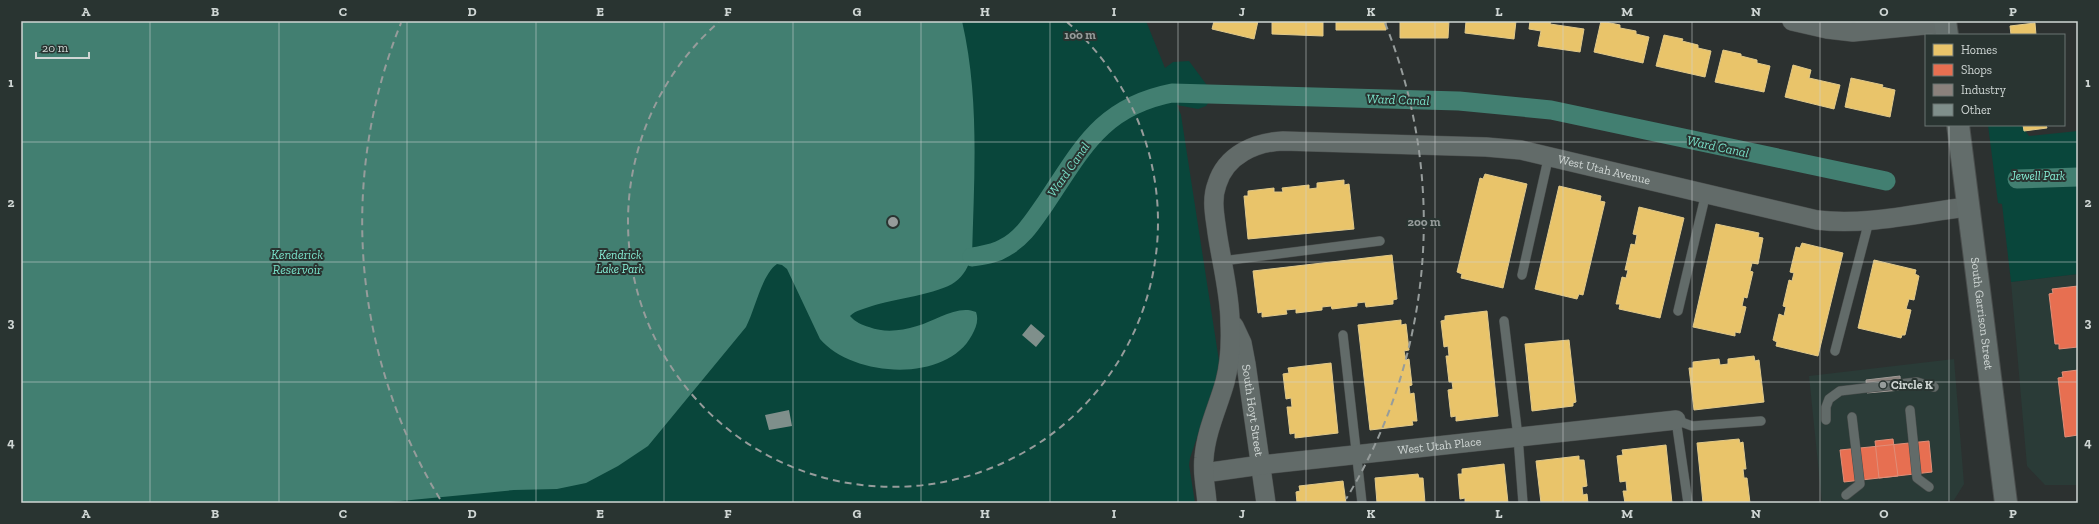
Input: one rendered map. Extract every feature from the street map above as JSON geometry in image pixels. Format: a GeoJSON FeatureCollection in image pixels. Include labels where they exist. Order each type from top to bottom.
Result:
{"type":"FeatureCollection","features":[{"type":"Feature","properties":{"kind":"main road","name":"South Garrison Street"},"geometry":{"type":"LineString","coordinates":[[1958,126],[1967,207],[2006,503]]}},
{"type":"Feature","properties":{"kind":"street"},"geometry":{"type":"LineString","coordinates":[[1792,21],[1827,30],[1845,32],[1902,25],[1946,26]]}},
{"type":"Feature","properties":{"kind":"street","name":"West Utah Avenue"},"geometry":{"type":"LineString","coordinates":[[1239,154],[1255,145],[1283,142],[1486,146],[1549,155],[1817,220],[1849,223],[1967,207]]}},
{"type":"Feature","properties":{"kind":"street","name":"South Hoyt Street"},"geometry":{"type":"LineString","coordinates":[[1208,503],[1204,473],[1205,448],[1225,382],[1228,364],[1230,320],[1215,214],[1214,193],[1220,175],[1239,154]]}},
{"type":"Feature","properties":{"kind":"street","name":"South Hoyt Street"},"geometry":{"type":"LineString","coordinates":[[1230,320],[1244,351],[1266,503]]}},
{"type":"Feature","properties":{"kind":"street","name":"West Utah Place"},"geometry":{"type":"LineString","coordinates":[[1204,473],[1357,454],[1676,420]]}},
{"type":"Feature","properties":{"kind":"lane"},"geometry":{"type":"LineString","coordinates":[[1522,275],[1549,155]]}},
{"type":"Feature","properties":{"kind":"lane"},"geometry":{"type":"LineString","coordinates":[[1678,311],[1706,193]]}},
{"type":"Feature","properties":{"kind":"lane"},"geometry":{"type":"LineString","coordinates":[[1835,351],[1869,221]]}},
{"type":"Feature","properties":{"kind":"lane"},"geometry":{"type":"LineString","coordinates":[[1222,261],[1380,241]]}},
{"type":"Feature","properties":{"kind":"lane"},"geometry":{"type":"LineString","coordinates":[[1504,321],[1518,437],[1523,503]]}},
{"type":"Feature","properties":{"kind":"lane"},"geometry":{"type":"LineString","coordinates":[[1343,335],[1362,503]]}},
{"type":"Feature","properties":{"kind":"lane"},"geometry":{"type":"LineString","coordinates":[[1826,420],[1826,407],[1829,399],[1840,390],[1917,382],[1934,388]]}},
{"type":"Feature","properties":{"kind":"lane"},"geometry":{"type":"LineString","coordinates":[[1910,410],[1917,478],[1930,487]]}},
{"type":"Feature","properties":{"kind":"lane"},"geometry":{"type":"LineString","coordinates":[[1846,495],[1860,484],[1852,416]]}},
{"type":"Feature","properties":{"kind":"lane"},"geometry":{"type":"LineString","coordinates":[[1688,503],[1676,420],[1692,426],[1761,421]]}},
{"type":"Feature","properties":{"kind":"shaded area"},"geometry":{"type":"Polygon","coordinates":[[[2078,274],[2078,485],[2045,485],[2027,466],[2011,282],[2078,274]]]}},
{"type":"Feature","properties":{"kind":"shaded area"},"geometry":{"type":"Polygon","coordinates":[[[1954,359],[1964,484],[1954,500],[1916,503],[1822,503],[1809,376],[1954,359]]]}},
{"type":"Feature","properties":{"kind":"green space","name":"Kenderick Reservoir"},"geometry":{"type":"Polygon","coordinates":[[[21,21],[1146,21],[1165,68],[1173,62],[1189,61],[1209,88],[1211,99],[1206,106],[1198,109],[1177,105],[1181,115],[1219,361],[1218,375],[1190,458],[1189,465],[1195,503],[21,503],[21,21]]]}},
{"type":"Feature","properties":{"kind":"green space","name":"Jewell Park"},"geometry":{"type":"Polygon","coordinates":[[[1988,126],[2022,126],[2029,136],[2078,131],[2078,274],[2011,282],[2002,204],[1998,203],[1988,126]]]}},
{"type":"Feature","properties":{"kind":"water","name":"Kenderick Reservoir"},"geometry":{"type":"Polygon","coordinates":[[[21,21],[962,21],[968,50],[974,109],[972,257],[961,277],[948,286],[927,293],[881,303],[857,311],[850,316],[856,322],[866,326],[875,329],[893,331],[924,324],[946,314],[969,310],[976,312],[976,327],[972,335],[959,351],[942,362],[921,368],[898,370],[875,367],[854,361],[835,352],[820,339],[787,269],[782,265],[777,264],[767,276],[763,284],[746,327],[648,446],[618,466],[586,483],[557,489],[514,490],[380,503],[21,503],[21,21]]]}},
{"type":"Feature","properties":{"kind":"building: Homes"},"geometry":{"type":"Polygon","coordinates":[[[1214,21],[1258,21],[1254,39],[1212,29],[1214,21]]]}},
{"type":"Feature","properties":{"kind":"building: Homes"},"geometry":{"type":"Polygon","coordinates":[[[1272,21],[1323,21],[1323,36],[1272,34],[1272,21]]]}},
{"type":"Feature","properties":{"kind":"building: Homes"},"geometry":{"type":"Polygon","coordinates":[[[1336,21],[1386,21],[1386,30],[1336,30],[1336,21]]]}},
{"type":"Feature","properties":{"kind":"building: Homes"},"geometry":{"type":"Polygon","coordinates":[[[1400,21],[1449,21],[1448,38],[1400,38],[1400,21]]]}},
{"type":"Feature","properties":{"kind":"building: Homes"},"geometry":{"type":"Polygon","coordinates":[[[1466,21],[1516,21],[1514,39],[1465,33],[1466,21]]]}},
{"type":"Feature","properties":{"kind":"building: Homes"},"geometry":{"type":"Polygon","coordinates":[[[1530,21],[1551,21],[1550,24],[1584,29],[1580,52],[1538,46],[1541,31],[1529,29],[1530,21]]]}},
{"type":"Feature","properties":{"kind":"building: Homes"},"geometry":{"type":"Polygon","coordinates":[[[1601,21],[1620,25],[1620,28],[1636,31],[1636,34],[1649,37],[1643,63],[1594,52],[1601,21]]]}},
{"type":"Feature","properties":{"kind":"building: Homes"},"geometry":{"type":"Polygon","coordinates":[[[2035,23],[2036,34],[2011,34],[2010,26],[2035,23]]]}},
{"type":"Feature","properties":{"kind":"building: Homes"},"geometry":{"type":"Polygon","coordinates":[[[1664,35],[1683,39],[1682,41],[1698,45],[1698,48],[1711,51],[1705,77],[1656,66],[1664,35]]]}},
{"type":"Feature","properties":{"kind":"building: Homes"},"geometry":{"type":"Polygon","coordinates":[[[1723,50],[1741,54],[1741,56],[1757,60],[1757,63],[1770,66],[1764,92],[1715,82],[1723,50]]]}},
{"type":"Feature","properties":{"kind":"building: Homes"},"geometry":{"type":"Polygon","coordinates":[[[1793,65],[1811,70],[1809,78],[1840,85],[1834,109],[1785,97],[1793,65]]]}},
{"type":"Feature","properties":{"kind":"building: Homes"},"geometry":{"type":"Polygon","coordinates":[[[1851,78],[1883,85],[1882,87],[1895,90],[1890,117],[1845,107],[1851,78]]]}},
{"type":"Feature","properties":{"kind":"building: Homes"},"geometry":{"type":"Polygon","coordinates":[[[2023,126],[2046,126],[2047,128],[2024,131],[2023,126]]]}},
{"type":"Feature","properties":{"kind":"building: Homes"},"geometry":{"type":"Polygon","coordinates":[[[1485,174],[1527,184],[1503,288],[1461,278],[1462,274],[1457,272],[1480,178],[1483,179],[1485,174]]]}},
{"type":"Feature","properties":{"kind":"building: Homes"},"geometry":{"type":"Polygon","coordinates":[[[1344,180],[1344,185],[1349,184],[1354,229],[1248,239],[1244,196],[1248,196],[1248,191],[1274,188],[1274,192],[1283,192],[1282,188],[1309,185],[1309,189],[1317,188],[1317,183],[1344,180]]]}},
{"type":"Feature","properties":{"kind":"building: Homes"},"geometry":{"type":"Polygon","coordinates":[[[1559,186],[1601,196],[1600,201],[1605,202],[1583,295],[1579,294],[1577,299],[1535,289],[1559,186]]]}},
{"type":"Feature","properties":{"kind":"building: Homes"},"geometry":{"type":"Polygon","coordinates":[[[1639,207],[1684,218],[1660,318],[1619,309],[1620,304],[1616,304],[1622,277],[1626,278],[1628,270],[1625,270],[1631,244],[1635,245],[1637,235],[1633,234],[1639,207]]]}},
{"type":"Feature","properties":{"kind":"building: Homes"},"geometry":{"type":"Polygon","coordinates":[[[1716,224],[1759,233],[1758,237],[1763,238],[1758,264],[1752,263],[1750,271],[1753,272],[1747,298],[1744,297],[1742,306],[1746,307],[1740,333],[1735,332],[1735,336],[1693,327],[1716,224]]]}},
{"type":"Feature","properties":{"kind":"building: Homes"},"geometry":{"type":"Polygon","coordinates":[[[1802,243],[1843,253],[1818,356],[1776,346],[1777,342],[1773,340],[1779,314],[1784,316],[1786,307],[1783,306],[1789,280],[1792,281],[1794,273],[1790,272],[1796,247],[1800,248],[1802,243]]]}},
{"type":"Feature","properties":{"kind":"building: Homes"},"geometry":{"type":"Polygon","coordinates":[[[1392,255],[1397,299],[1393,300],[1393,304],[1366,307],[1365,302],[1357,303],[1357,306],[1332,309],[1331,306],[1322,307],[1322,310],[1296,313],[1296,309],[1286,310],[1287,314],[1262,317],[1262,312],[1258,313],[1253,271],[1392,255]]]}},
{"type":"Feature","properties":{"kind":"building: Homes"},"geometry":{"type":"Polygon","coordinates":[[[1874,260],[1916,270],[1915,274],[1919,276],[1914,300],[1909,299],[1906,309],[1911,310],[1905,335],[1902,335],[1901,338],[1858,328],[1874,260]]]}},
{"type":"Feature","properties":{"kind":"building: Homes"},"geometry":{"type":"Polygon","coordinates":[[[1487,311],[1498,416],[1456,421],[1456,416],[1451,417],[1448,390],[1453,389],[1452,382],[1449,382],[1446,356],[1449,356],[1448,346],[1444,347],[1441,321],[1445,320],[1445,316],[1487,311]]]}},
{"type":"Feature","properties":{"kind":"building: Homes"},"geometry":{"type":"Polygon","coordinates":[[[1401,320],[1401,325],[1406,324],[1409,350],[1404,351],[1406,360],[1409,359],[1412,385],[1409,386],[1410,394],[1414,393],[1417,421],[1412,421],[1413,425],[1370,430],[1358,325],[1401,320]]]}},
{"type":"Feature","properties":{"kind":"building: Homes"},"geometry":{"type":"Polygon","coordinates":[[[1569,340],[1576,402],[1573,403],[1573,406],[1532,411],[1525,344],[1569,340]]]}},
{"type":"Feature","properties":{"kind":"building: Homes"},"geometry":{"type":"Polygon","coordinates":[[[1754,356],[1755,361],[1759,360],[1764,402],[1694,410],[1689,368],[1693,368],[1693,362],[1719,359],[1720,365],[1728,364],[1728,359],[1754,356]]]}},
{"type":"Feature","properties":{"kind":"building: Homes"},"geometry":{"type":"Polygon","coordinates":[[[1331,363],[1338,433],[1295,438],[1295,433],[1290,434],[1287,407],[1292,407],[1291,398],[1286,399],[1283,374],[1289,373],[1288,368],[1331,363]]]}},
{"type":"Feature","properties":{"kind":"building: Homes"},"geometry":{"type":"Polygon","coordinates":[[[1739,439],[1740,443],[1743,442],[1746,469],[1743,469],[1744,478],[1747,478],[1750,503],[1703,503],[1697,443],[1739,439]]]}},
{"type":"Feature","properties":{"kind":"building: Homes"},"geometry":{"type":"Polygon","coordinates":[[[1666,445],[1672,503],[1625,503],[1623,491],[1627,491],[1626,481],[1620,482],[1617,456],[1623,455],[1622,450],[1666,445]]]}},
{"type":"Feature","properties":{"kind":"building: Homes"},"geometry":{"type":"Polygon","coordinates":[[[1579,456],[1579,460],[1584,460],[1587,486],[1582,487],[1583,495],[1587,494],[1588,503],[1541,503],[1536,461],[1579,456]]]}},
{"type":"Feature","properties":{"kind":"building: Homes"},"geometry":{"type":"Polygon","coordinates":[[[1504,464],[1508,503],[1465,503],[1465,498],[1460,499],[1458,474],[1462,474],[1462,469],[1504,464]]]}},
{"type":"Feature","properties":{"kind":"building: Homes"},"geometry":{"type":"Polygon","coordinates":[[[1418,474],[1419,478],[1423,478],[1425,503],[1377,503],[1375,478],[1418,474]]]}},
{"type":"Feature","properties":{"kind":"building: Homes"},"geometry":{"type":"Polygon","coordinates":[[[1343,481],[1346,503],[1297,503],[1296,492],[1300,491],[1299,486],[1343,481]]]}},
{"type":"Feature","properties":{"kind":"building: Shops"},"geometry":{"type":"Polygon","coordinates":[[[2078,286],[2078,347],[2059,349],[2059,344],[2055,344],[2049,294],[2053,293],[2052,289],[2078,286]]]}},
{"type":"Feature","properties":{"kind":"building: Shops"},"geometry":{"type":"Polygon","coordinates":[[[2078,370],[2078,435],[2065,437],[2058,378],[2063,377],[2062,372],[2078,370]]]}},
{"type":"Feature","properties":{"kind":"building: Shops"},"geometry":{"type":"Polygon","coordinates":[[[1893,439],[1898,476],[1879,478],[1875,441],[1893,439]]]}},
{"type":"Feature","properties":{"kind":"building: Shops"},"geometry":{"type":"Polygon","coordinates":[[[1929,441],[1932,472],[1844,482],[1840,450],[1929,441]]]}},
{"type":"Feature","properties":{"kind":"building: Industry","name":"Circle K"},"geometry":{"type":"Polygon","coordinates":[[[1900,376],[1901,390],[1867,393],[1866,380],[1900,376]]]}},
{"type":"Feature","properties":{"kind":"building: Other"},"geometry":{"type":"Polygon","coordinates":[[[1031,324],[1045,336],[1036,347],[1022,335],[1031,324]]]}},
{"type":"Feature","properties":{"kind":"building: Other"},"geometry":{"type":"Polygon","coordinates":[[[789,410],[792,426],[769,430],[765,415],[789,410]]]}},
{"type":"Feature","properties":{"kind":"waterway","name":"Ward Canal"},"geometry":{"type":"LineString","coordinates":[[972,257],[997,252],[1017,239],[1036,217],[1083,148],[1110,120],[1127,109],[1148,100],[1172,93],[1459,101],[1551,110],[1886,181]]}},
{"type":"Feature","properties":{"kind":"waterway","name":"Ward Canal"},"geometry":{"type":"LineString","coordinates":[[2017,179],[2078,177]]}},
{"type":"Feature","properties":{"kind":"place","name":"Circle K"},"geometry":{"type":"Point","coordinates":[1883,385]}},
{"type":"Feature","properties":{"kind":"park label","name":"Kendrick Lake Park"},"geometry":{"type":"Point","coordinates":[620,262]}}]}
